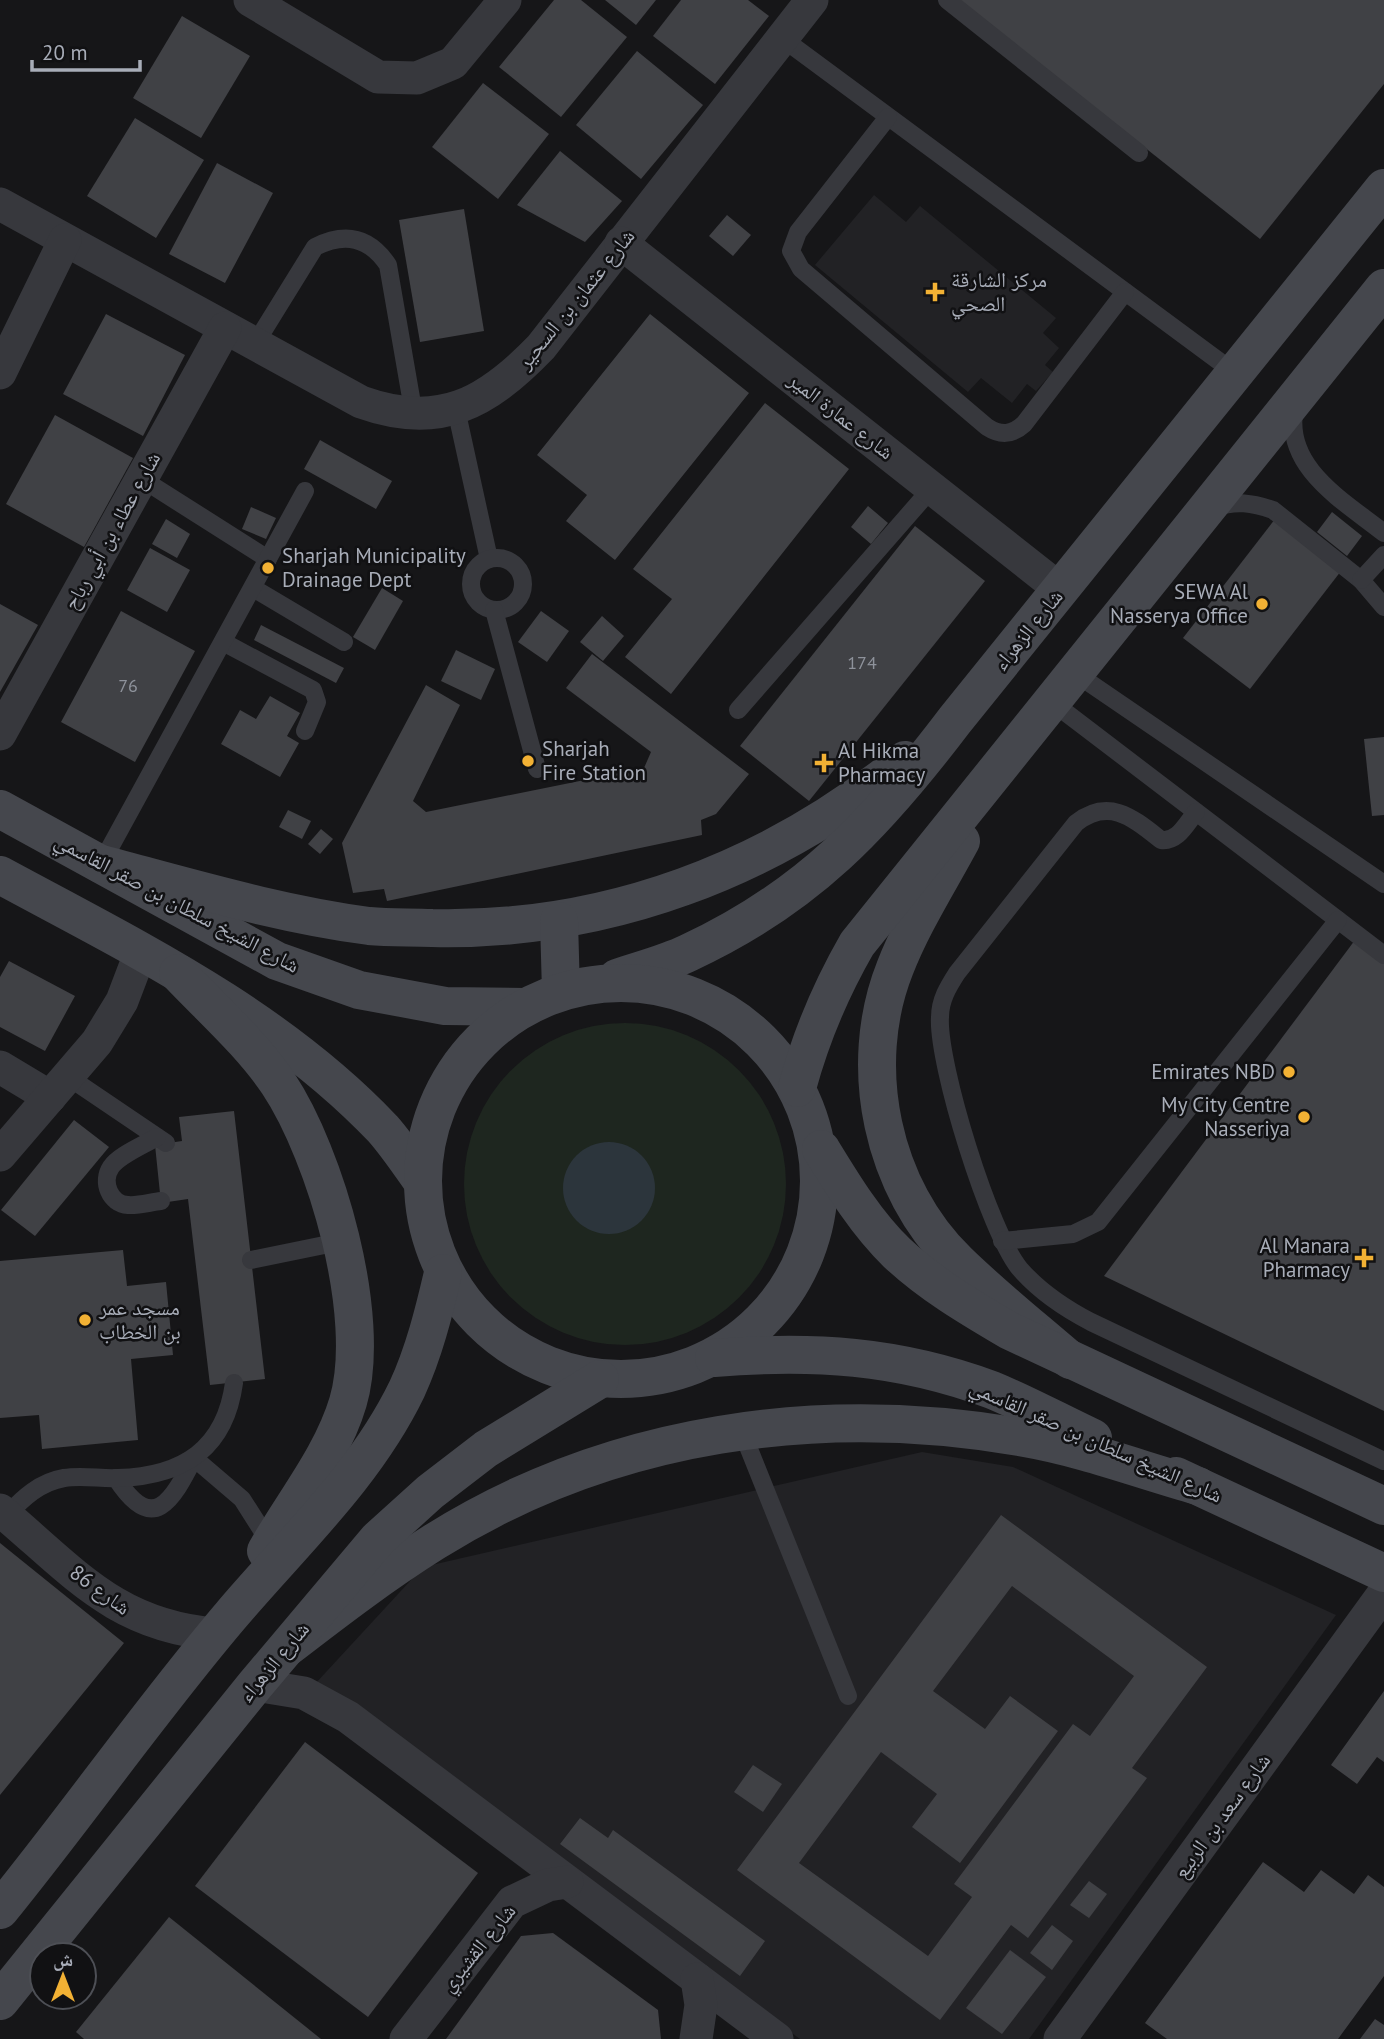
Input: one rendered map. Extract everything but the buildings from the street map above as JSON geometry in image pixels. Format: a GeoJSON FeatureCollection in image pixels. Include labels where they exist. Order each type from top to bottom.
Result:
{"type":"FeatureCollection","features":[{"type":"Feature","properties":{"kind":"main road","name":"شارع الزهراء"},"geometry":{"type":"LineString","coordinates":[[602,984],[687,954],[766,911],[838,857],[901,792],[955,720],[1384,188]]}},
{"type":"Feature","properties":{"kind":"main road"},"geometry":{"type":"LineString","coordinates":[[797,1088],[811,1038],[831,990],[857,944],[1384,288]]}},
{"type":"Feature","properties":{"kind":"main road"},"geometry":{"type":"LineString","coordinates":[[101,864],[279,910],[371,926],[465,928],[559,921],[646,901],[742,864],[810,829],[884,777],[955,720]]}},
{"type":"Feature","properties":{"kind":"main road"},"geometry":{"type":"LineString","coordinates":[[1003,763],[895,968],[881,1019],[876,1072],[886,1136],[898,1174],[923,1220],[957,1261],[1070,1360]]}},
{"type":"Feature","properties":{"kind":"main road","name":"شارع الشيخ سلطان بن صقر القاسمي"},"geometry":{"type":"LineString","coordinates":[[0,809],[277,961],[359,990],[445,1006],[525,1007]]}},
{"type":"Feature","properties":{"kind":"main road"},"geometry":{"type":"LineString","coordinates":[[0,876],[141,951],[245,1013],[338,1086],[384,1131],[421,1180]]}},
{"type":"Feature","properties":{"kind":"main road"},"geometry":{"type":"LineString","coordinates":[[559,921],[561,992]]}},
{"type":"Feature","properties":{"kind":"main road"},"geometry":{"type":"LineString","coordinates":[[178,973],[244,1042],[277,1082],[303,1126],[323,1174],[355,1323],[355,1363],[348,1402],[333,1438],[224,1625]]}},
{"type":"Feature","properties":{"kind":"main road"},"geometry":{"type":"LineString","coordinates":[[817,1142],[820,1194],[810,1244],[788,1290],[754,1329],[712,1359],[657,1377],[600,1379],[537,1362],[483,1325],[443,1273],[427,1227],[421,1180],[428,1128],[449,1080],[482,1039],[525,1007],[561,992],[602,984],[648,985],[694,996],[735,1019],[770,1049],[797,1088],[817,1142],[853,1201],[897,1253],[949,1295],[1008,1330],[1384,1506]]}},
{"type":"Feature","properties":{"kind":"main road"},"geometry":{"type":"LineString","coordinates":[[6,1889],[224,1625],[304,1536],[376,1441],[407,1389],[429,1332],[443,1273]]}},
{"type":"Feature","properties":{"kind":"main road","name":"شارع الشيخ سلطان بن صقر القاسمي"},"geometry":{"type":"LineString","coordinates":[[712,1359],[795,1353],[854,1356],[924,1369],[992,1391],[1384,1573]]}},
{"type":"Feature","properties":{"kind":"main road","name":"شارع الزهراء"},"geometry":{"type":"LineString","coordinates":[[0,2001],[331,1591],[378,1539],[430,1492],[486,1449],[600,1379]]}},
{"type":"Feature","properties":{"kind":"main road"},"geometry":{"type":"LineString","coordinates":[[288,1647],[361,1590],[425,1548],[514,1499],[587,1468],[663,1445],[741,1429],[821,1422],[941,1426],[1028,1438],[1198,1486]]}},
{"type":"Feature","properties":{"kind":"street"},"geometry":{"type":"LineString","coordinates":[[250,0],[378,77],[417,78],[453,63],[493,5]]}},
{"type":"Feature","properties":{"kind":"street","name":"شارع عثمان بن السحير"},"geometry":{"type":"LineString","coordinates":[[0,204],[361,402],[387,411],[414,415],[456,409],[488,394],[516,372],[541,347],[812,0]]}},
{"type":"Feature","properties":{"kind":"street"},"geometry":{"type":"LineString","coordinates":[[0,373],[65,240]]}},
{"type":"Feature","properties":{"kind":"street","name":"شارع عمارة المير"},"geometry":{"type":"LineString","coordinates":[[621,243],[1060,590]]}},
{"type":"Feature","properties":{"kind":"street","name":"شارع عطاء بن أبي رباح"},"geometry":{"type":"LineString","coordinates":[[0,734],[225,328]]}},
{"type":"Feature","properties":{"kind":"street"},"geometry":{"type":"LineString","coordinates":[[0,1155],[111,1022],[141,951]]}},
{"type":"Feature","properties":{"kind":"street"},"geometry":{"type":"LineString","coordinates":[[0,1067],[59,1086]]}},
{"type":"Feature","properties":{"kind":"street","name":"شارع 86"},"geometry":{"type":"LineString","coordinates":[[3,1512],[112,1604],[162,1626],[224,1625]]}},
{"type":"Feature","properties":{"kind":"street","name":"شارع سعد بن الربيع"},"geometry":{"type":"LineString","coordinates":[[1060,2039],[1384,1593]]}},
{"type":"Feature","properties":{"kind":"street"},"geometry":{"type":"LineString","coordinates":[[255,1685],[304,1693],[327,1703],[777,2039]]}},
{"type":"Feature","properties":{"kind":"street","name":"شارع القشيري"},"geometry":{"type":"LineString","coordinates":[[406,2039],[512,1902],[548,1885],[568,1882]]}},
{"type":"Feature","properties":{"kind":"street"},"geometry":{"type":"LineString","coordinates":[[696,2039],[701,2005],[697,1979]]}},
{"type":"Feature","properties":{"kind":"lane"},"geometry":{"type":"LineString","coordinates":[[947,0],[1139,153]]}},
{"type":"Feature","properties":{"kind":"lane"},"geometry":{"type":"LineString","coordinates":[[782,38],[1235,373]]}},
{"type":"Feature","properties":{"kind":"lane"},"geometry":{"type":"LineString","coordinates":[[888,117],[798,232],[791,251],[801,269],[987,427],[996,433],[1006,434],[1016,431],[1024,424],[1125,292]]}},
{"type":"Feature","properties":{"kind":"lane"},"geometry":{"type":"LineString","coordinates":[[255,344],[315,247],[331,239],[347,237],[364,241],[378,251],[388,265],[414,415]]}},
{"type":"Feature","properties":{"kind":"lane"},"geometry":{"type":"LineString","coordinates":[[1297,397],[1294,434],[1308,468],[1384,533]]}},
{"type":"Feature","properties":{"kind":"lane"},"geometry":{"type":"LineString","coordinates":[[456,409],[489,559]]}},
{"type":"Feature","properties":{"kind":"lane"},"geometry":{"type":"LineString","coordinates":[[142,479],[268,559]]}},
{"type":"Feature","properties":{"kind":"lane"},"geometry":{"type":"LineString","coordinates":[[738,710],[932,488]]}},
{"type":"Feature","properties":{"kind":"lane"},"geometry":{"type":"LineString","coordinates":[[101,864],[305,491]]}},
{"type":"Feature","properties":{"kind":"lane"},"geometry":{"type":"LineString","coordinates":[[1202,515],[1219,506],[1237,503],[1273,510],[1361,580],[1384,607]]}},
{"type":"Feature","properties":{"kind":"lane"},"geometry":{"type":"LineString","coordinates":[[1361,580],[1384,555]]}},
{"type":"Feature","properties":{"kind":"lane"},"geometry":{"type":"LineString","coordinates":[[500,558],[511,562],[520,570],[524,581],[516,603],[506,609],[494,610],[475,598],[471,587],[472,575],[479,565],[489,559],[500,558]]}},
{"type":"Feature","properties":{"kind":"lane"},"geometry":{"type":"LineString","coordinates":[[253,588],[344,642]]}},
{"type":"Feature","properties":{"kind":"lane"},"geometry":{"type":"LineString","coordinates":[[494,610],[537,769]]}},
{"type":"Feature","properties":{"kind":"lane"},"geometry":{"type":"LineString","coordinates":[[223,642],[313,690],[317,702],[305,731]]}},
{"type":"Feature","properties":{"kind":"lane"},"geometry":{"type":"LineString","coordinates":[[1063,688],[1196,812],[1384,955]]}},
{"type":"Feature","properties":{"kind":"lane"},"geometry":{"type":"LineString","coordinates":[[1063,688],[1384,884]]}},
{"type":"Feature","properties":{"kind":"lane"},"geometry":{"type":"LineString","coordinates":[[1196,812],[1174,838],[1168,841],[1161,839],[1125,813],[1111,810],[1086,815],[1076,822],[948,986],[942,1000],[940,1031],[982,1189],[1002,1241],[1018,1267],[1064,1308],[1384,1461]]}},
{"type":"Feature","properties":{"kind":"lane"},"geometry":{"type":"LineString","coordinates":[[1002,1241],[1073,1234],[1098,1223],[1338,920]]}},
{"type":"Feature","properties":{"kind":"lane"},"geometry":{"type":"LineString","coordinates":[[59,1086],[162,1140],[112,1165],[106,1177],[107,1190],[115,1200],[127,1206],[161,1201]]}},
{"type":"Feature","properties":{"kind":"lane"},"geometry":{"type":"LineString","coordinates":[[251,1260],[339,1242]]}},
{"type":"Feature","properties":{"kind":"lane"},"geometry":{"type":"LineString","coordinates":[[116,1478],[136,1505],[148,1509],[160,1508],[170,1502],[194,1458],[223,1426],[231,1406],[234,1383]]}},
{"type":"Feature","properties":{"kind":"lane"},"geometry":{"type":"LineString","coordinates":[[741,1429],[848,1696]]}},
{"type":"Feature","properties":{"kind":"lane"},"geometry":{"type":"LineString","coordinates":[[194,1458],[242,1499],[270,1543]]}},
{"type":"Feature","properties":{"kind":"lane"},"geometry":{"type":"LineString","coordinates":[[3,1512],[43,1485],[65,1478],[116,1478],[170,1470],[194,1458]]}},
{"type":"Feature","properties":{"kind":"shaded area","name":"مركز الشارقة الصحي"},"geometry":{"type":"Polygon","coordinates":[[[874,195],[906,222],[920,206],[1056,318],[1043,333],[1059,348],[1045,365],[1053,372],[1036,391],[1027,384],[1012,403],[981,378],[968,392],[815,265],[874,195]]]}},
{"type":"Feature","properties":{"kind":"shaded area"},"geometry":{"type":"Polygon","coordinates":[[[625,1023],[656,1026],[687,1035],[714,1050],[739,1070],[759,1095],[774,1122],[783,1153],[786,1184],[783,1215],[774,1246],[759,1273],[739,1298],[714,1318],[687,1333],[656,1342],[625,1345],[594,1342],[563,1333],[536,1318],[511,1298],[491,1273],[476,1246],[467,1215],[464,1184],[467,1153],[476,1122],[491,1095],[511,1070],[536,1050],[563,1035],[594,1026],[625,1023]]]}},
{"type":"Feature","properties":{"kind":"shaded area"},"geometry":{"type":"Polygon","coordinates":[[[609,1142],[626,1146],[641,1156],[651,1171],[655,1188],[651,1205],[641,1220],[626,1230],[609,1234],[592,1230],[577,1220],[567,1205],[563,1188],[567,1171],[577,1156],[592,1146],[609,1142]]]}},
{"type":"Feature","properties":{"kind":"shaded area"},"geometry":{"type":"Polygon","coordinates":[[[922,1452],[1013,1467],[1336,1615],[1029,2039],[800,2039],[315,1684],[423,1567],[922,1452]]]}},
{"type":"Feature","properties":{"kind":"place","name":"مركز الشارقة الصحي"},"geometry":{"type":"Point","coordinates":[935,292]}},
{"type":"Feature","properties":{"kind":"place","name":"Sharjah Municipality Drainage Dept"},"geometry":{"type":"Point","coordinates":[268,568]}},
{"type":"Feature","properties":{"kind":"place","name":"SEWA Al Nasserya Office"},"geometry":{"type":"Point","coordinates":[1262,604]}},
{"type":"Feature","properties":{"kind":"place","name":"Sharjah Fire Station"},"geometry":{"type":"Point","coordinates":[528,761]}},
{"type":"Feature","properties":{"kind":"place","name":"Al Hikma Pharmacy"},"geometry":{"type":"Point","coordinates":[824,763]}},
{"type":"Feature","properties":{"kind":"place","name":"Emirates NBD"},"geometry":{"type":"Point","coordinates":[1289,1072]}},
{"type":"Feature","properties":{"kind":"place","name":"My City Centre Nasseriya"},"geometry":{"type":"Point","coordinates":[1304,1117]}},
{"type":"Feature","properties":{"kind":"place","name":"Al Manara Pharmacy"},"geometry":{"type":"Point","coordinates":[1364,1258]}},
{"type":"Feature","properties":{"kind":"place","name":"مسجد عمر بن الخطاب"},"geometry":{"type":"Point","coordinates":[85,1320]}}]}
